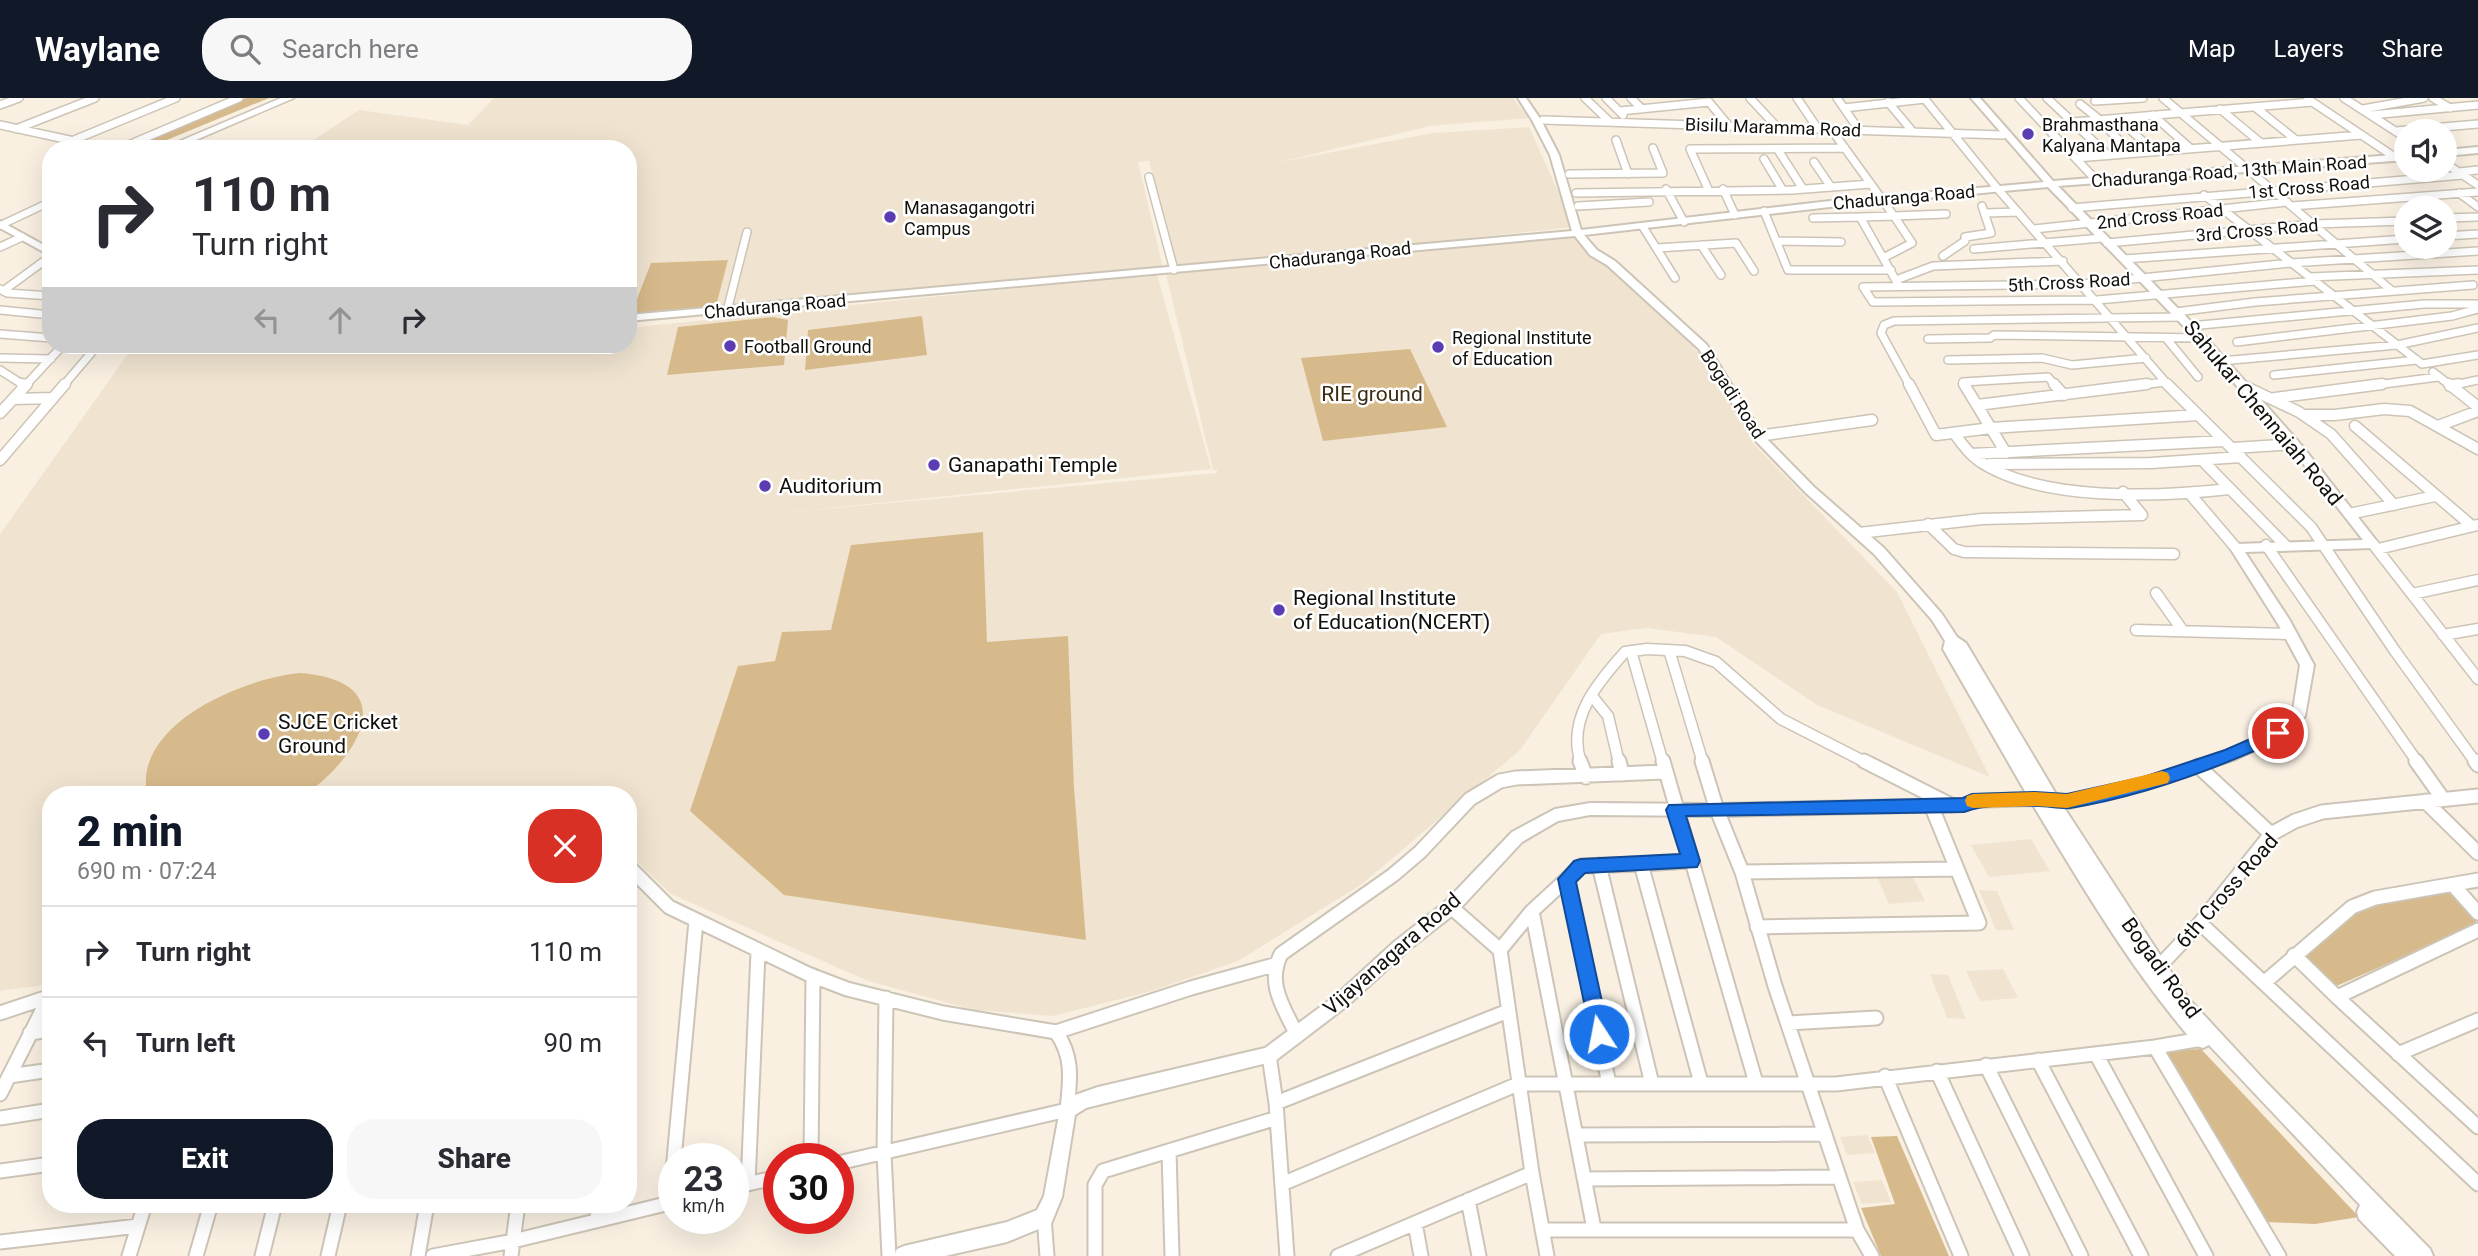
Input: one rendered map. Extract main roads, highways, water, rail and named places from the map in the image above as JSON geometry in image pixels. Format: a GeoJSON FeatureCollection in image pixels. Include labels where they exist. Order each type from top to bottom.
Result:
{"type":"FeatureCollection","features":[{"type":"Feature","properties":{"kind":"main road"},"geometry":{"type":"LineString","coordinates":[[179,140],[280,98]]}},
{"type":"Feature","properties":{"kind":"main road"},"geometry":{"type":"LineString","coordinates":[[188,140],[289,98]]}},
{"type":"Feature","properties":{"kind":"main road"},"geometry":{"type":"LineString","coordinates":[[0,224],[42,204]]}},
{"type":"Feature","properties":{"kind":"place","name":"Brahmasthana Kalyana Mantapa"},"geometry":{"type":"Point","coordinates":[2028,134]}},
{"type":"Feature","properties":{"kind":"place","name":"Manasagangotri Campus"},"geometry":{"type":"Point","coordinates":[890,217]}},
{"type":"Feature","properties":{"kind":"place","name":"Football Ground"},"geometry":{"type":"Point","coordinates":[730,346]}},
{"type":"Feature","properties":{"kind":"place","name":"Regional Institute of Education"},"geometry":{"type":"Point","coordinates":[1438,347]}},
{"type":"Feature","properties":{"kind":"place","name":"Ganapathi Temple"},"geometry":{"type":"Point","coordinates":[934,465]}},
{"type":"Feature","properties":{"kind":"place","name":"Auditorium"},"geometry":{"type":"Point","coordinates":[765,486]}},
{"type":"Feature","properties":{"kind":"place","name":"Regional Institute of Education(NCERT)"},"geometry":{"type":"Point","coordinates":[1279,610]}},
{"type":"Feature","properties":{"kind":"place","name":"SJCE Cricket Ground"},"geometry":{"type":"Point","coordinates":[264,734]}},
{"type":"Feature","properties":{"kind":"park label","name":"RIE ground"},"geometry":{"type":"Point","coordinates":[1372,394]}}]}
